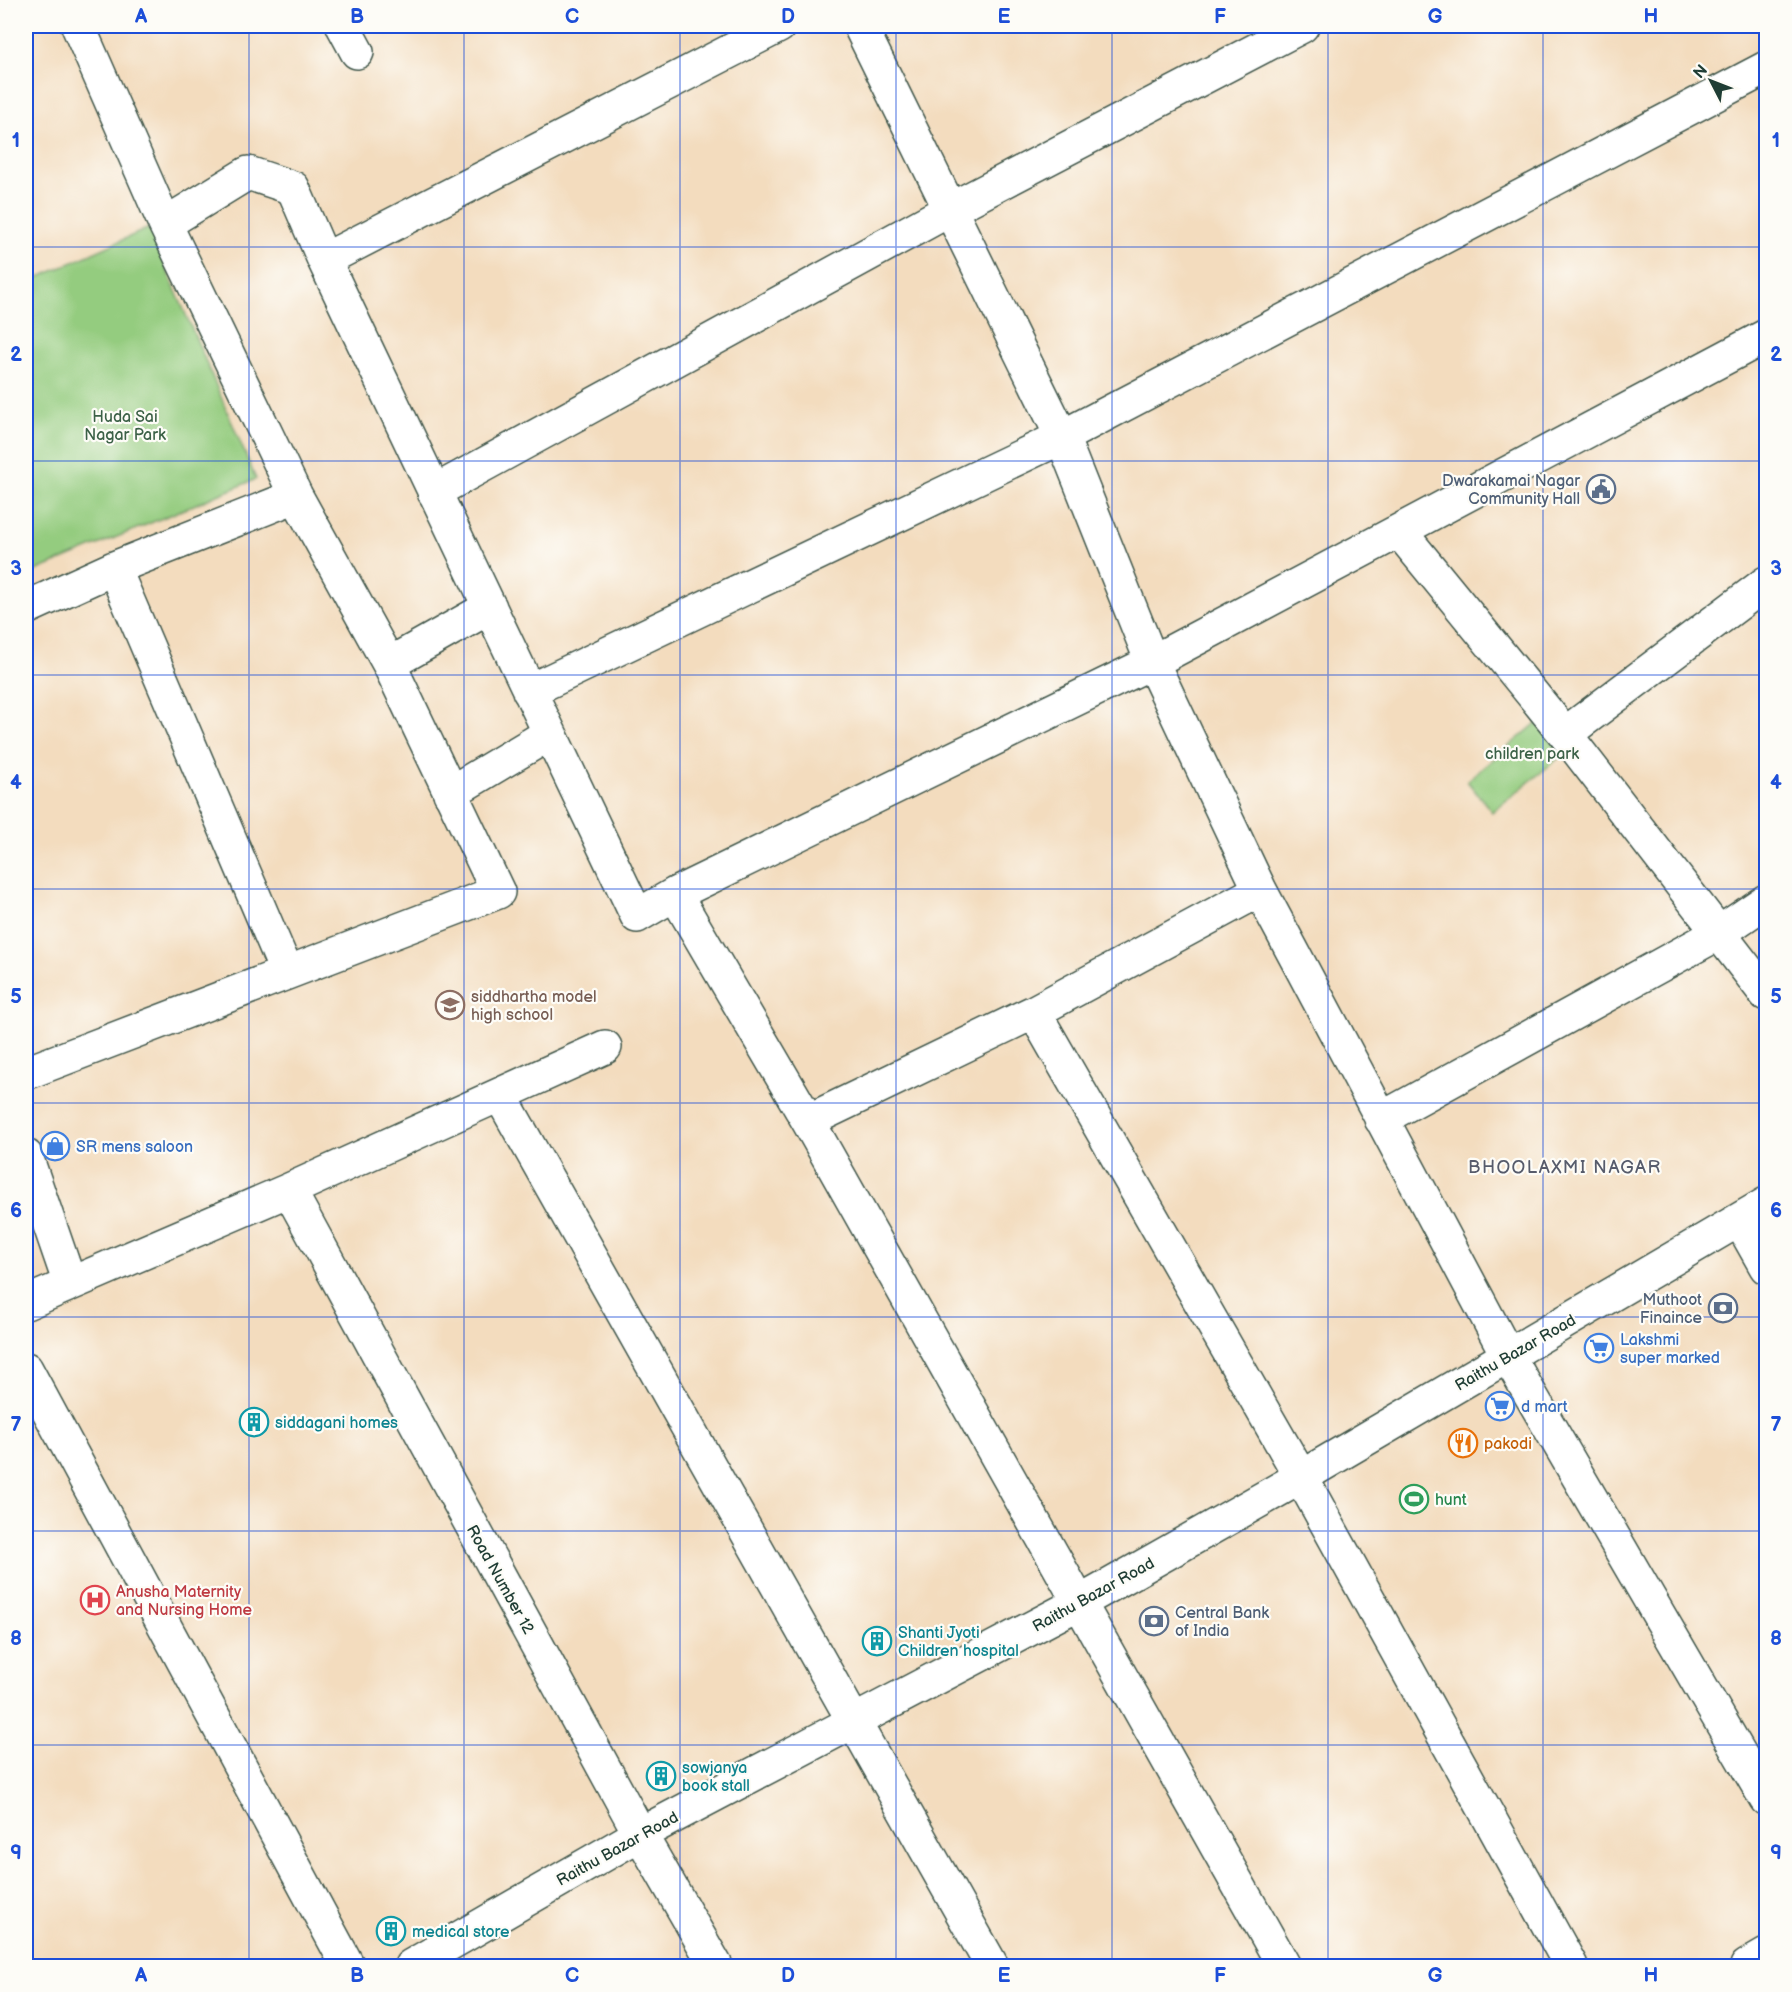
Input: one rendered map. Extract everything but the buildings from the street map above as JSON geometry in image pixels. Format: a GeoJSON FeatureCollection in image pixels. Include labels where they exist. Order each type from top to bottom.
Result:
{"type":"FeatureCollection","features":[{"type":"Feature","properties":{"kind":"street"},"geometry":{"type":"LineString","coordinates":[[26,1073],[498,892],[389,664],[296,496],[165,224],[78,26]]}},
{"type":"Feature","properties":{"kind":"street"},"geometry":{"type":"LineString","coordinates":[[324,260],[779,26]]}},
{"type":"Feature","properties":{"kind":"street"},"geometry":{"type":"LineString","coordinates":[[860,26],[1062,437],[1152,662],[1260,890],[1508,1356],[1767,1799]]}},
{"type":"Feature","properties":{"kind":"street"},"geometry":{"type":"LineString","coordinates":[[434,492],[951,209],[1302,26]]}},
{"type":"Feature","properties":{"kind":"street"},"geometry":{"type":"LineString","coordinates":[[530,691],[1062,437],[1767,68]]}},
{"type":"Feature","properties":{"kind":"street"},"geometry":{"type":"LineString","coordinates":[[165,224],[248,173],[293,188],[324,260],[637,916],[675,894],[1152,662],[1767,336]]}},
{"type":"Feature","properties":{"kind":"street"},"geometry":{"type":"LineString","coordinates":[[26,608],[114,568],[296,496]]}},
{"type":"Feature","properties":{"kind":"street"},"geometry":{"type":"LineString","coordinates":[[1400,532],[1564,734],[1767,994]]}},
{"type":"Feature","properties":{"kind":"street"},"geometry":{"type":"LineString","coordinates":[[114,568],[287,973]]}},
{"type":"Feature","properties":{"kind":"street"},"geometry":{"type":"LineString","coordinates":[[1564,734],[1764,590]]}},
{"type":"Feature","properties":{"kind":"street"},"geometry":{"type":"LineString","coordinates":[[389,664],[490,607]]}},
{"type":"Feature","properties":{"kind":"street"},"geometry":{"type":"LineString","coordinates":[[450,793],[549,734]]}},
{"type":"Feature","properties":{"kind":"street"},"geometry":{"type":"LineString","coordinates":[[808,1121],[1034,1012],[1260,890]]}},
{"type":"Feature","properties":{"kind":"street"},"geometry":{"type":"LineString","coordinates":[[675,894],[808,1121],[1077,1604],[1284,1966]]}},
{"type":"Feature","properties":{"kind":"street"},"geometry":{"type":"LineString","coordinates":[[1381,1119],[1719,933],[1767,901]]}},
{"type":"Feature","properties":{"kind":"street"},"geometry":{"type":"LineString","coordinates":[[1034,1012],[1301,1477],[1570,1966]]}},
{"type":"Feature","properties":{"kind":"street"},"geometry":{"type":"LineString","coordinates":[[26,1303],[289,1190],[605,1047]]}},
{"type":"Feature","properties":{"kind":"street"},"geometry":{"type":"LineString","coordinates":[[500,1095],[992,1966]]}},
{"type":"Feature","properties":{"kind":"street"},"geometry":{"type":"LineString","coordinates":[[26,1156],[70,1284]]}},
{"type":"Feature","properties":{"kind":"street","name":"Road Number 12"},"geometry":{"type":"LineString","coordinates":[[289,1190],[640,1834],[716,1966]]}},
{"type":"Feature","properties":{"kind":"street"},"geometry":{"type":"LineString","coordinates":[[1753,1212],[1767,1268]]}},
{"type":"Feature","properties":{"kind":"street","name":"Raithu Bazar Road"},"geometry":{"type":"LineString","coordinates":[[411,1966],[640,1834],[1077,1604],[1301,1477],[1753,1212]]}},
{"type":"Feature","properties":{"kind":"street"},"geometry":{"type":"LineString","coordinates":[[26,1369],[348,1966]]}},
{"type":"Feature","properties":{"kind":"street"},"geometry":{"type":"LineString","coordinates":[[1747,1966],[1767,1955]]}},
{"type":"Feature","properties":{"kind":"green space","name":"Huda Sai Nagar Park"},"geometry":{"type":"Polygon","coordinates":[[[149,228],[256,479],[26,575],[26,283],[149,228]]]}},
{"type":"Feature","properties":{"kind":"green space","name":"children park"},"geometry":{"type":"Polygon","coordinates":[[[1539,721],[1565,753],[1492,812],[1467,781],[1539,721]]]}},
{"type":"Feature","properties":{"kind":"place","name":"Dwarakamai Nagar Community Hall"},"geometry":{"type":"Point","coordinates":[1601,489]}},
{"type":"Feature","properties":{"kind":"place","name":"siddhartha model high school"},"geometry":{"type":"Point","coordinates":[450,1005]}},
{"type":"Feature","properties":{"kind":"place","name":"SR mens saloon"},"geometry":{"type":"Point","coordinates":[55,1146]}},
{"type":"Feature","properties":{"kind":"place","name":"Muthoot Finaince"},"geometry":{"type":"Point","coordinates":[1723,1308]}},
{"type":"Feature","properties":{"kind":"place","name":"Lakshmi super marked"},"geometry":{"type":"Point","coordinates":[1599,1348]}},
{"type":"Feature","properties":{"kind":"place","name":"d mart"},"geometry":{"type":"Point","coordinates":[1500,1406]}},
{"type":"Feature","properties":{"kind":"place","name":"siddagani homes"},"geometry":{"type":"Point","coordinates":[254,1422]}},
{"type":"Feature","properties":{"kind":"place","name":"pakodi"},"geometry":{"type":"Point","coordinates":[1463,1443]}},
{"type":"Feature","properties":{"kind":"place","name":"hunt"},"geometry":{"type":"Point","coordinates":[1414,1499]}},
{"type":"Feature","properties":{"kind":"place","name":"Anusha Maternity and Nursing Home"},"geometry":{"type":"Point","coordinates":[95,1600]}},
{"type":"Feature","properties":{"kind":"place","name":"Central Bank of India"},"geometry":{"type":"Point","coordinates":[1154,1621]}},
{"type":"Feature","properties":{"kind":"place","name":"Shanti Jyoti Children hospital"},"geometry":{"type":"Point","coordinates":[877,1641]}},
{"type":"Feature","properties":{"kind":"place","name":"sowjanya book stall"},"geometry":{"type":"Point","coordinates":[661,1776]}},
{"type":"Feature","properties":{"kind":"place","name":"medical store"},"geometry":{"type":"Point","coordinates":[391,1931]}},
{"type":"Feature","properties":{"kind":"district","name":"BHOOLAXMI NAGAR"},"geometry":{"type":"Point","coordinates":[1565,1167]}}]}
